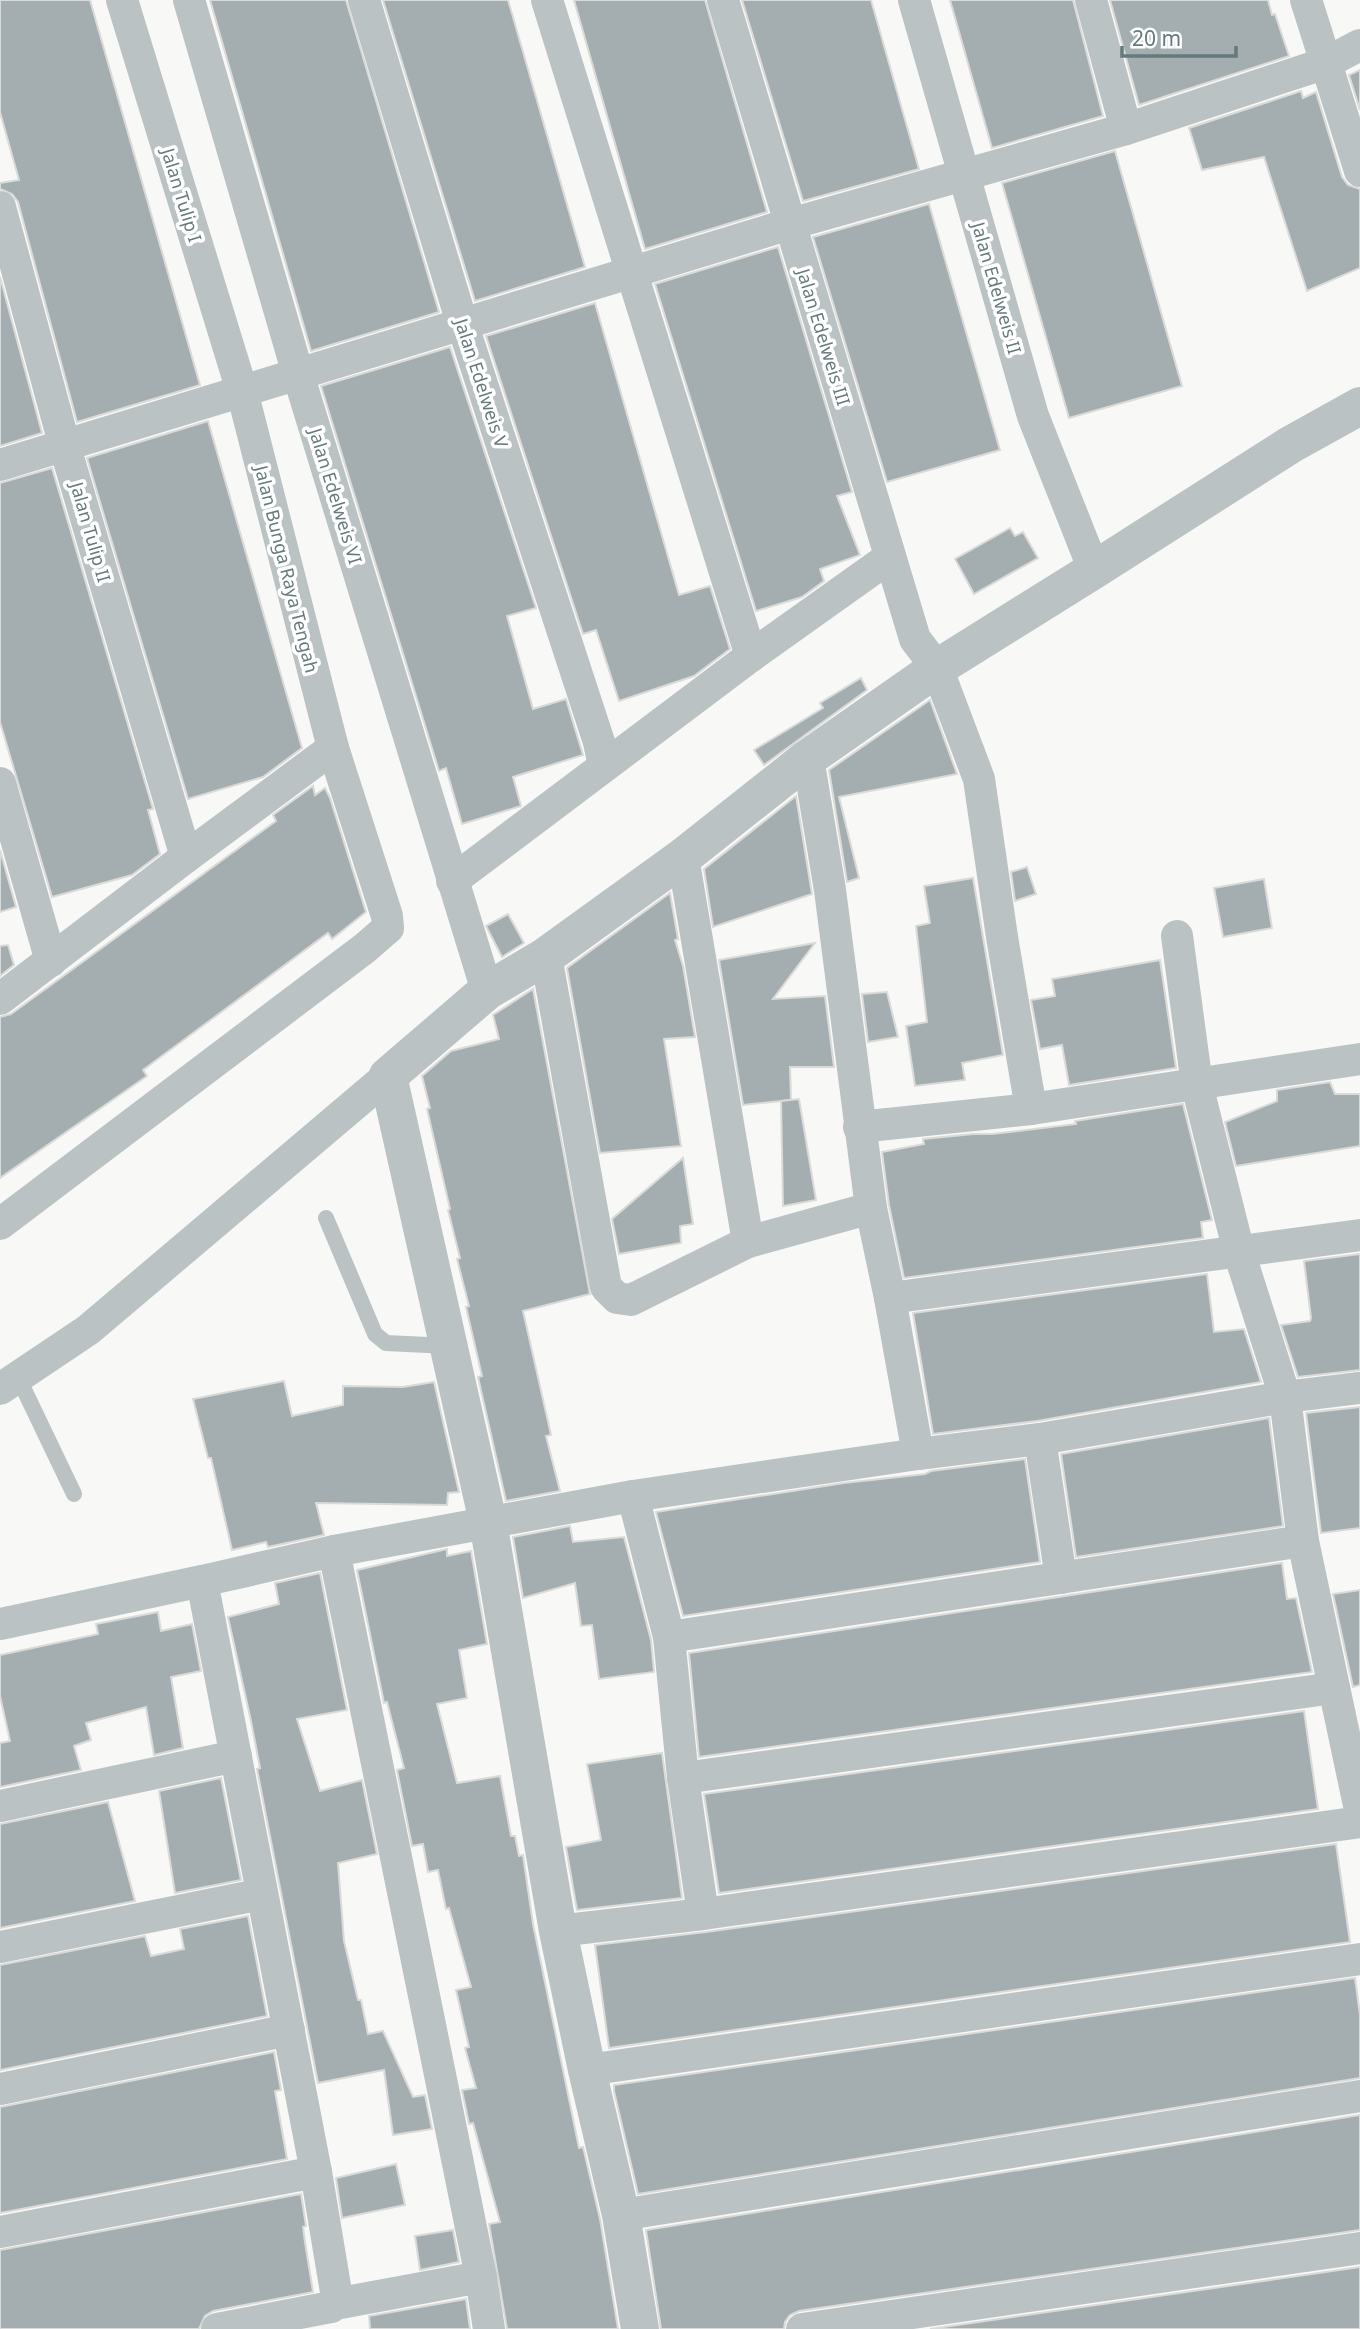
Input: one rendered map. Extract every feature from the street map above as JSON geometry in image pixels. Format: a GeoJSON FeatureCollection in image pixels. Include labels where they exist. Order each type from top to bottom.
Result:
{"type":"FeatureCollection","features":[{"type":"Feature","properties":{"kind":"street","name":"Jalan Tulip I"},"geometry":{"type":"LineString","coordinates":[[122,0],[270,382]]}},
{"type":"Feature","properties":{"kind":"street","name":"Jalan Edelweis VI"},"geometry":{"type":"LineString","coordinates":[[189,0],[270,382],[455,891],[483,981]]}},
{"type":"Feature","properties":{"kind":"street","name":"Jalan Edelweis V"},"geometry":{"type":"LineString","coordinates":[[364,0],[463,323],[604,766]]}},
{"type":"Feature","properties":{"kind":"street"},"geometry":{"type":"LineString","coordinates":[[547,0],[751,656]]}},
{"type":"Feature","properties":{"kind":"street","name":"Jalan Edelweis III"},"geometry":{"type":"LineString","coordinates":[[723,0],[893,568],[979,779],[1031,1109]]}},
{"type":"Feature","properties":{"kind":"street","name":"Jalan Edelweis II"},"geometry":{"type":"LineString","coordinates":[[914,0],[1033,416],[1085,546]]}},
{"type":"Feature","properties":{"kind":"street"},"geometry":{"type":"LineString","coordinates":[[1091,0],[1126,129]]}},
{"type":"Feature","properties":{"kind":"street"},"geometry":{"type":"LineString","coordinates":[[1306,0],[1360,171]]}},
{"type":"Feature","properties":{"kind":"street"},"geometry":{"type":"LineString","coordinates":[[0,465],[632,272],[1126,129],[1326,63],[1360,45]]}},
{"type":"Feature","properties":{"kind":"street","name":"Jalan Tulip II"},"geometry":{"type":"LineString","coordinates":[[0,207],[65,447],[186,856]]}},
{"type":"Feature","properties":{"kind":"street","name":"Jalan Bunga Raya Tengah"},"geometry":{"type":"LineString","coordinates":[[0,1224],[388,928],[387,916],[332,748],[270,382]]}},
{"type":"Feature","properties":{"kind":"street"},"geometry":{"type":"LineString","coordinates":[[9,1383],[88,1330],[388,1076],[483,981],[546,956],[683,857],[808,758],[926,653],[1085,546],[1353,411]]}},
{"type":"Feature","properties":{"kind":"street"},"geometry":{"type":"LineString","coordinates":[[455,891],[604,766],[751,656],[893,568]]}},
{"type":"Feature","properties":{"kind":"street"},"geometry":{"type":"LineString","coordinates":[[0,999],[332,748]]}},
{"type":"Feature","properties":{"kind":"street"},"geometry":{"type":"LineString","coordinates":[[808,758],[830,890],[871,1208],[918,1454]]}},
{"type":"Feature","properties":{"kind":"street"},"geometry":{"type":"LineString","coordinates":[[0,783],[51,961]]}},
{"type":"Feature","properties":{"kind":"street"},"geometry":{"type":"LineString","coordinates":[[683,857],[748,1242]]}},
{"type":"Feature","properties":{"kind":"street"},"geometry":{"type":"LineString","coordinates":[[1177,936],[1198,1085],[1239,1252],[1285,1397],[1303,1541],[1360,1810]]}},
{"type":"Feature","properties":{"kind":"street"},"geometry":{"type":"LineString","coordinates":[[546,956],[606,1287],[617,1298],[632,1300],[748,1242],[871,1208]]}},
{"type":"Feature","properties":{"kind":"street"},"geometry":{"type":"LineString","coordinates":[[859,1127],[1031,1109],[1360,1059]]}},
{"type":"Feature","properties":{"kind":"street"},"geometry":{"type":"LineString","coordinates":[[388,1076],[434,1346],[488,1522],[558,1931],[621,2215],[640,2329]]}},
{"type":"Feature","properties":{"kind":"street"},"geometry":{"type":"LineString","coordinates":[[890,1298],[1360,1235]]}},
{"type":"Feature","properties":{"kind":"street"},"geometry":{"type":"LineString","coordinates":[[0,1624],[334,1551],[633,1496],[1040,1439],[1285,1397],[1360,1388]]}},
{"type":"Feature","properties":{"kind":"street"},"geometry":{"type":"LineString","coordinates":[[1040,1439],[1061,1578]]}},
{"type":"Feature","properties":{"kind":"street"},"geometry":{"type":"LineString","coordinates":[[633,1496],[669,1637],[683,1778],[703,1914]]}},
{"type":"Feature","properties":{"kind":"street"},"geometry":{"type":"LineString","coordinates":[[669,1637],[1303,1541]]}},
{"type":"Feature","properties":{"kind":"street"},"geometry":{"type":"LineString","coordinates":[[334,1551],[481,2277],[489,2329]]}},
{"type":"Feature","properties":{"kind":"street"},"geometry":{"type":"LineString","coordinates":[[202,1581],[316,2172],[337,2298],[335,2304]]}},
{"type":"Feature","properties":{"kind":"street"},"geometry":{"type":"LineString","coordinates":[[683,1778],[1334,1688]]}},
{"type":"Feature","properties":{"kind":"street"},"geometry":{"type":"LineString","coordinates":[[0,1805],[236,1756]]}},
{"type":"Feature","properties":{"kind":"street"},"geometry":{"type":"LineString","coordinates":[[558,1931],[703,1914],[1360,1822]]}},
{"type":"Feature","properties":{"kind":"street"},"geometry":{"type":"LineString","coordinates":[[0,1947],[262,1894]]}},
{"type":"Feature","properties":{"kind":"street"},"geometry":{"type":"LineString","coordinates":[[587,2070],[1360,1959]]}},
{"type":"Feature","properties":{"kind":"street"},"geometry":{"type":"LineString","coordinates":[[0,2089],[289,2030]]}},
{"type":"Feature","properties":{"kind":"street"},"geometry":{"type":"LineString","coordinates":[[621,2215],[1360,2096]]}},
{"type":"Feature","properties":{"kind":"street"},"geometry":{"type":"LineString","coordinates":[[0,2232],[316,2172]]}},
{"type":"Feature","properties":{"kind":"street"},"geometry":{"type":"LineString","coordinates":[[802,2329],[1360,2248]]}},
{"type":"Feature","properties":{"kind":"street"},"geometry":{"type":"LineString","coordinates":[[217,2329],[481,2277]]}},
{"type":"Feature","properties":{"kind":"lane"},"geometry":{"type":"LineString","coordinates":[[326,1219],[376,1334],[386,1343],[434,1346]]}},
{"type":"Feature","properties":{"kind":"lane"},"geometry":{"type":"LineString","coordinates":[[9,1383],[74,1494]]}},
{"type":"Feature","properties":{"kind":"building"},"geometry":{"type":"Polygon","coordinates":[[[0,0],[90,0],[200,385],[77,422],[18,202],[12,194],[0,189],[0,183],[19,180],[0,112],[0,0]]]}},
{"type":"Feature","properties":{"kind":"building"},"geometry":{"type":"Polygon","coordinates":[[[210,0],[346,0],[439,312],[311,351],[210,0]]]}},
{"type":"Feature","properties":{"kind":"building"},"geometry":{"type":"Polygon","coordinates":[[[383,0],[508,0],[585,267],[475,301],[383,0]]]}},
{"type":"Feature","properties":{"kind":"building"},"geometry":{"type":"Polygon","coordinates":[[[574,0],[705,0],[767,212],[645,249],[574,0]]]}},
{"type":"Feature","properties":{"kind":"building"},"geometry":{"type":"Polygon","coordinates":[[[742,0],[871,0],[919,169],[803,201],[742,0]]]}},
{"type":"Feature","properties":{"kind":"building"},"geometry":{"type":"Polygon","coordinates":[[[950,0],[1073,0],[1103,116],[992,148],[950,0]]]}},
{"type":"Feature","properties":{"kind":"building"},"geometry":{"type":"Polygon","coordinates":[[[1110,0],[1268,0],[1289,56],[1139,105],[1110,0]]]}},
{"type":"Feature","properties":{"kind":"building"},"geometry":{"type":"Polygon","coordinates":[[[1360,70],[1360,110],[1349,75],[1360,70]]]}},
{"type":"Feature","properties":{"kind":"building"},"geometry":{"type":"Polygon","coordinates":[[[1301,91],[1303,98],[1316,92],[1342,177],[1348,185],[1360,189],[1360,268],[1307,291],[1264,157],[1202,170],[1189,128],[1301,91]]]}},
{"type":"Feature","properties":{"kind":"building"},"geometry":{"type":"Polygon","coordinates":[[[1115,151],[1182,386],[1069,418],[1002,183],[1115,151]]]}},
{"type":"Feature","properties":{"kind":"building"},"geometry":{"type":"Polygon","coordinates":[[[929,204],[1000,450],[887,482],[813,237],[929,204]]]}},
{"type":"Feature","properties":{"kind":"building"},"geometry":{"type":"Polygon","coordinates":[[[778,247],[852,492],[837,496],[860,555],[820,569],[824,581],[802,597],[756,611],[655,284],[778,247]]]}},
{"type":"Feature","properties":{"kind":"building"},"geometry":{"type":"Polygon","coordinates":[[[0,277],[42,433],[0,446],[0,277]]]}},
{"type":"Feature","properties":{"kind":"building"},"geometry":{"type":"Polygon","coordinates":[[[595,303],[679,595],[710,586],[730,649],[694,676],[619,701],[596,630],[583,634],[486,336],[595,303]]]}},
{"type":"Feature","properties":{"kind":"building"},"geometry":{"type":"Polygon","coordinates":[[[450,347],[536,608],[507,616],[533,709],[566,699],[583,755],[513,777],[521,806],[462,824],[446,768],[439,771],[321,386],[450,347]]]}},
{"type":"Feature","properties":{"kind":"building"},"geometry":{"type":"Polygon","coordinates":[[[208,421],[302,748],[263,777],[188,799],[87,458],[208,421]]]}},
{"type":"Feature","properties":{"kind":"building"},"geometry":{"type":"Polygon","coordinates":[[[52,468],[153,809],[148,810],[160,854],[132,875],[52,897],[0,722],[0,483],[52,468]]]}},
{"type":"Feature","properties":{"kind":"building"},"geometry":{"type":"Polygon","coordinates":[[[1010,528],[1015,536],[1023,532],[1038,558],[974,594],[955,559],[1010,528]]]}},
{"type":"Feature","properties":{"kind":"building"},"geometry":{"type":"Polygon","coordinates":[[[861,678],[867,690],[764,765],[754,750],[823,708],[820,703],[861,678]]]}},
{"type":"Feature","properties":{"kind":"building"},"geometry":{"type":"Polygon","coordinates":[[[930,700],[957,774],[839,797],[859,878],[847,882],[829,770],[930,700]]]}},
{"type":"Feature","properties":{"kind":"building"},"geometry":{"type":"Polygon","coordinates":[[[313,786],[315,795],[325,788],[330,798],[366,912],[332,939],[328,933],[143,1070],[147,1076],[0,1178],[0,1017],[11,1014],[276,821],[273,815],[313,786]]]}},
{"type":"Feature","properties":{"kind":"building"},"geometry":{"type":"Polygon","coordinates":[[[796,796],[812,894],[713,927],[704,869],[796,796]]]}},
{"type":"Feature","properties":{"kind":"building"},"geometry":{"type":"Polygon","coordinates":[[[0,850],[16,907],[0,912],[0,850]]]}},
{"type":"Feature","properties":{"kind":"building"},"geometry":{"type":"Polygon","coordinates":[[[1027,867],[1036,894],[1015,901],[1011,872],[1027,867]]]}},
{"type":"Feature","properties":{"kind":"building"},"geometry":{"type":"Polygon","coordinates":[[[973,878],[1003,1055],[962,1063],[965,1080],[915,1086],[906,1026],[927,1022],[916,926],[930,923],[924,886],[973,878]]]}},
{"type":"Feature","properties":{"kind":"building"},"geometry":{"type":"Polygon","coordinates":[[[1264,879],[1272,928],[1223,937],[1214,888],[1264,879]]]}},
{"type":"Feature","properties":{"kind":"building"},"geometry":{"type":"Polygon","coordinates":[[[670,893],[678,939],[675,940],[683,966],[695,1037],[664,1039],[681,1146],[600,1153],[567,968],[670,893]]]}},
{"type":"Feature","properties":{"kind":"building"},"geometry":{"type":"Polygon","coordinates":[[[508,914],[524,943],[502,957],[486,926],[508,914]]]}},
{"type":"Feature","properties":{"kind":"building"},"geometry":{"type":"Polygon","coordinates":[[[815,943],[773,999],[825,996],[834,1067],[790,1067],[791,1100],[743,1105],[719,960],[815,943]]]}},
{"type":"Feature","properties":{"kind":"building"},"geometry":{"type":"Polygon","coordinates":[[[8,945],[14,965],[0,976],[0,946],[8,945]]]}},
{"type":"Feature","properties":{"kind":"building"},"geometry":{"type":"Polygon","coordinates":[[[1160,960],[1176,1068],[1069,1085],[1062,1045],[1040,1049],[1031,1000],[1055,996],[1052,979],[1160,960]]]}},
{"type":"Feature","properties":{"kind":"building"},"geometry":{"type":"Polygon","coordinates":[[[533,989],[590,1294],[523,1311],[551,1435],[546,1436],[560,1491],[506,1501],[478,1377],[482,1376],[466,1307],[469,1306],[457,1259],[460,1258],[422,1076],[451,1051],[499,1039],[493,1015],[533,989]]]}},
{"type":"Feature","properties":{"kind":"building"},"geometry":{"type":"Polygon","coordinates":[[[887,992],[898,1037],[868,1042],[862,994],[887,992]]]}},
{"type":"Feature","properties":{"kind":"building"},"geometry":{"type":"Polygon","coordinates":[[[1330,1082],[1335,1094],[1360,1094],[1360,1146],[1236,1166],[1225,1122],[1277,1101],[1277,1090],[1330,1082]]]}},
{"type":"Feature","properties":{"kind":"building"},"geometry":{"type":"Polygon","coordinates":[[[799,1099],[816,1200],[783,1206],[781,1101],[799,1099]]]}},
{"type":"Feature","properties":{"kind":"building"},"geometry":{"type":"Polygon","coordinates":[[[1183,1104],[1212,1220],[1201,1222],[1203,1238],[904,1278],[889,1205],[882,1152],[924,1144],[923,1139],[1076,1124],[1075,1121],[1183,1104]]]}},
{"type":"Feature","properties":{"kind":"building"},"geometry":{"type":"Polygon","coordinates":[[[683,1158],[693,1224],[680,1226],[681,1243],[619,1254],[612,1219],[683,1158]]]}},
{"type":"Feature","properties":{"kind":"building"},"geometry":{"type":"Polygon","coordinates":[[[1360,1254],[1360,1370],[1298,1377],[1281,1325],[1310,1321],[1304,1261],[1360,1254]]]}},
{"type":"Feature","properties":{"kind":"building"},"geometry":{"type":"Polygon","coordinates":[[[1207,1274],[1214,1332],[1244,1329],[1261,1382],[1037,1421],[933,1434],[913,1313],[1207,1274]]]}},
{"type":"Feature","properties":{"kind":"building"},"geometry":{"type":"Polygon","coordinates":[[[284,1381],[292,1416],[343,1405],[343,1386],[403,1387],[434,1382],[459,1492],[448,1493],[447,1505],[316,1503],[324,1535],[268,1547],[266,1542],[232,1550],[211,1458],[208,1458],[193,1399],[284,1381]]]}},
{"type":"Feature","properties":{"kind":"building"},"geometry":{"type":"Polygon","coordinates":[[[1360,1407],[1360,1528],[1321,1533],[1306,1413],[1360,1407]]]}},
{"type":"Feature","properties":{"kind":"building"},"geometry":{"type":"Polygon","coordinates":[[[1269,1418],[1283,1526],[1076,1557],[1061,1454],[1269,1418]]]}},
{"type":"Feature","properties":{"kind":"building"},"geometry":{"type":"Polygon","coordinates":[[[1025,1459],[1040,1562],[683,1616],[656,1512],[1025,1459]]]}},
{"type":"Feature","properties":{"kind":"building"},"geometry":{"type":"Polygon","coordinates":[[[570,1526],[573,1542],[624,1537],[651,1640],[654,1672],[599,1679],[592,1625],[581,1626],[575,1583],[523,1598],[513,1537],[570,1526]]]}},
{"type":"Feature","properties":{"kind":"building"},"geometry":{"type":"Polygon","coordinates":[[[447,1549],[447,1556],[471,1551],[487,1644],[459,1650],[467,1698],[437,1704],[457,1783],[500,1776],[511,1836],[515,1836],[519,1856],[523,1855],[533,1924],[579,2148],[583,2147],[600,2219],[618,2329],[507,2329],[489,2224],[500,2222],[473,2123],[469,2124],[462,2090],[476,2088],[465,2048],[469,2047],[456,1990],[471,1987],[449,1908],[446,1909],[438,1870],[428,1872],[423,1844],[412,1846],[397,1770],[404,1768],[387,1702],[384,1703],[357,1570],[447,1549]]]}},
{"type":"Feature","properties":{"kind":"building"},"geometry":{"type":"Polygon","coordinates":[[[1282,1563],[1287,1599],[1296,1598],[1312,1672],[699,1757],[689,1653],[1282,1563]]]}},
{"type":"Feature","properties":{"kind":"building"},"geometry":{"type":"Polygon","coordinates":[[[320,1573],[347,1710],[297,1719],[320,1791],[362,1780],[377,1854],[338,1863],[344,1941],[368,2034],[383,2031],[413,2097],[425,2095],[432,2129],[393,2135],[384,2070],[318,2083],[257,1769],[260,1768],[251,1721],[228,1617],[279,1604],[275,1583],[320,1573]]]}},
{"type":"Feature","properties":{"kind":"building"},"geometry":{"type":"Polygon","coordinates":[[[1360,1590],[1360,1685],[1353,1687],[1333,1594],[1360,1590]]]}},
{"type":"Feature","properties":{"kind":"building"},"geometry":{"type":"Polygon","coordinates":[[[158,1612],[161,1631],[192,1624],[201,1671],[171,1677],[183,1748],[154,1755],[146,1707],[86,1723],[91,1740],[74,1746],[81,1770],[0,1787],[0,1743],[10,1741],[0,1696],[0,1655],[98,1634],[96,1624],[158,1612]]]}},
{"type":"Feature","properties":{"kind":"building"},"geometry":{"type":"Polygon","coordinates":[[[1304,1711],[1318,1809],[719,1893],[704,1794],[1304,1711]]]}},
{"type":"Feature","properties":{"kind":"building"},"geometry":{"type":"Polygon","coordinates":[[[662,1753],[682,1898],[577,1910],[566,1847],[601,1840],[587,1764],[662,1753]]]}},
{"type":"Feature","properties":{"kind":"building"},"geometry":{"type":"Polygon","coordinates":[[[221,1778],[241,1880],[175,1893],[159,1791],[221,1778]]]}},
{"type":"Feature","properties":{"kind":"building"},"geometry":{"type":"Polygon","coordinates":[[[108,1802],[135,1901],[0,1928],[0,1824],[108,1802]]]}},
{"type":"Feature","properties":{"kind":"building"},"geometry":{"type":"Polygon","coordinates":[[[1336,1844],[1350,1942],[609,2048],[595,1945],[706,1932],[1336,1844]]]}},
{"type":"Feature","properties":{"kind":"building"},"geometry":{"type":"Polygon","coordinates":[[[248,1916],[267,2016],[0,2070],[0,1965],[145,1936],[151,1956],[184,1949],[180,1929],[248,1916]]]}},
{"type":"Feature","properties":{"kind":"building"},"geometry":{"type":"Polygon","coordinates":[[[1355,1978],[1360,2015],[1360,2078],[638,2194],[614,2091],[614,2085],[1355,1978]]]}},
{"type":"Feature","properties":{"kind":"building"},"geometry":{"type":"Polygon","coordinates":[[[274,2052],[281,2090],[275,2091],[287,2159],[0,2213],[0,2107],[274,2052]]]}},
{"type":"Feature","properties":{"kind":"building"},"geometry":{"type":"Polygon","coordinates":[[[1360,2115],[1360,2230],[799,2311],[790,2315],[784,2329],[661,2329],[646,2230],[1360,2115]]]}},
{"type":"Feature","properties":{"kind":"building"},"geometry":{"type":"Polygon","coordinates":[[[396,2164],[405,2205],[342,2218],[336,2178],[396,2164]]]}},
{"type":"Feature","properties":{"kind":"building"},"geometry":{"type":"Polygon","coordinates":[[[301,2194],[313,2292],[213,2311],[205,2316],[199,2329],[0,2329],[0,2250],[301,2194]]]}},
{"type":"Feature","properties":{"kind":"building"},"geometry":{"type":"Polygon","coordinates":[[[453,2230],[459,2262],[420,2270],[415,2236],[453,2230]]]}},
{"type":"Feature","properties":{"kind":"building"},"geometry":{"type":"Polygon","coordinates":[[[1360,2267],[1360,2329],[930,2329],[1360,2267]]]}},
{"type":"Feature","properties":{"kind":"building"},"geometry":{"type":"Polygon","coordinates":[[[466,2299],[470,2329],[370,2329],[369,2316],[466,2299]]]}}]}
